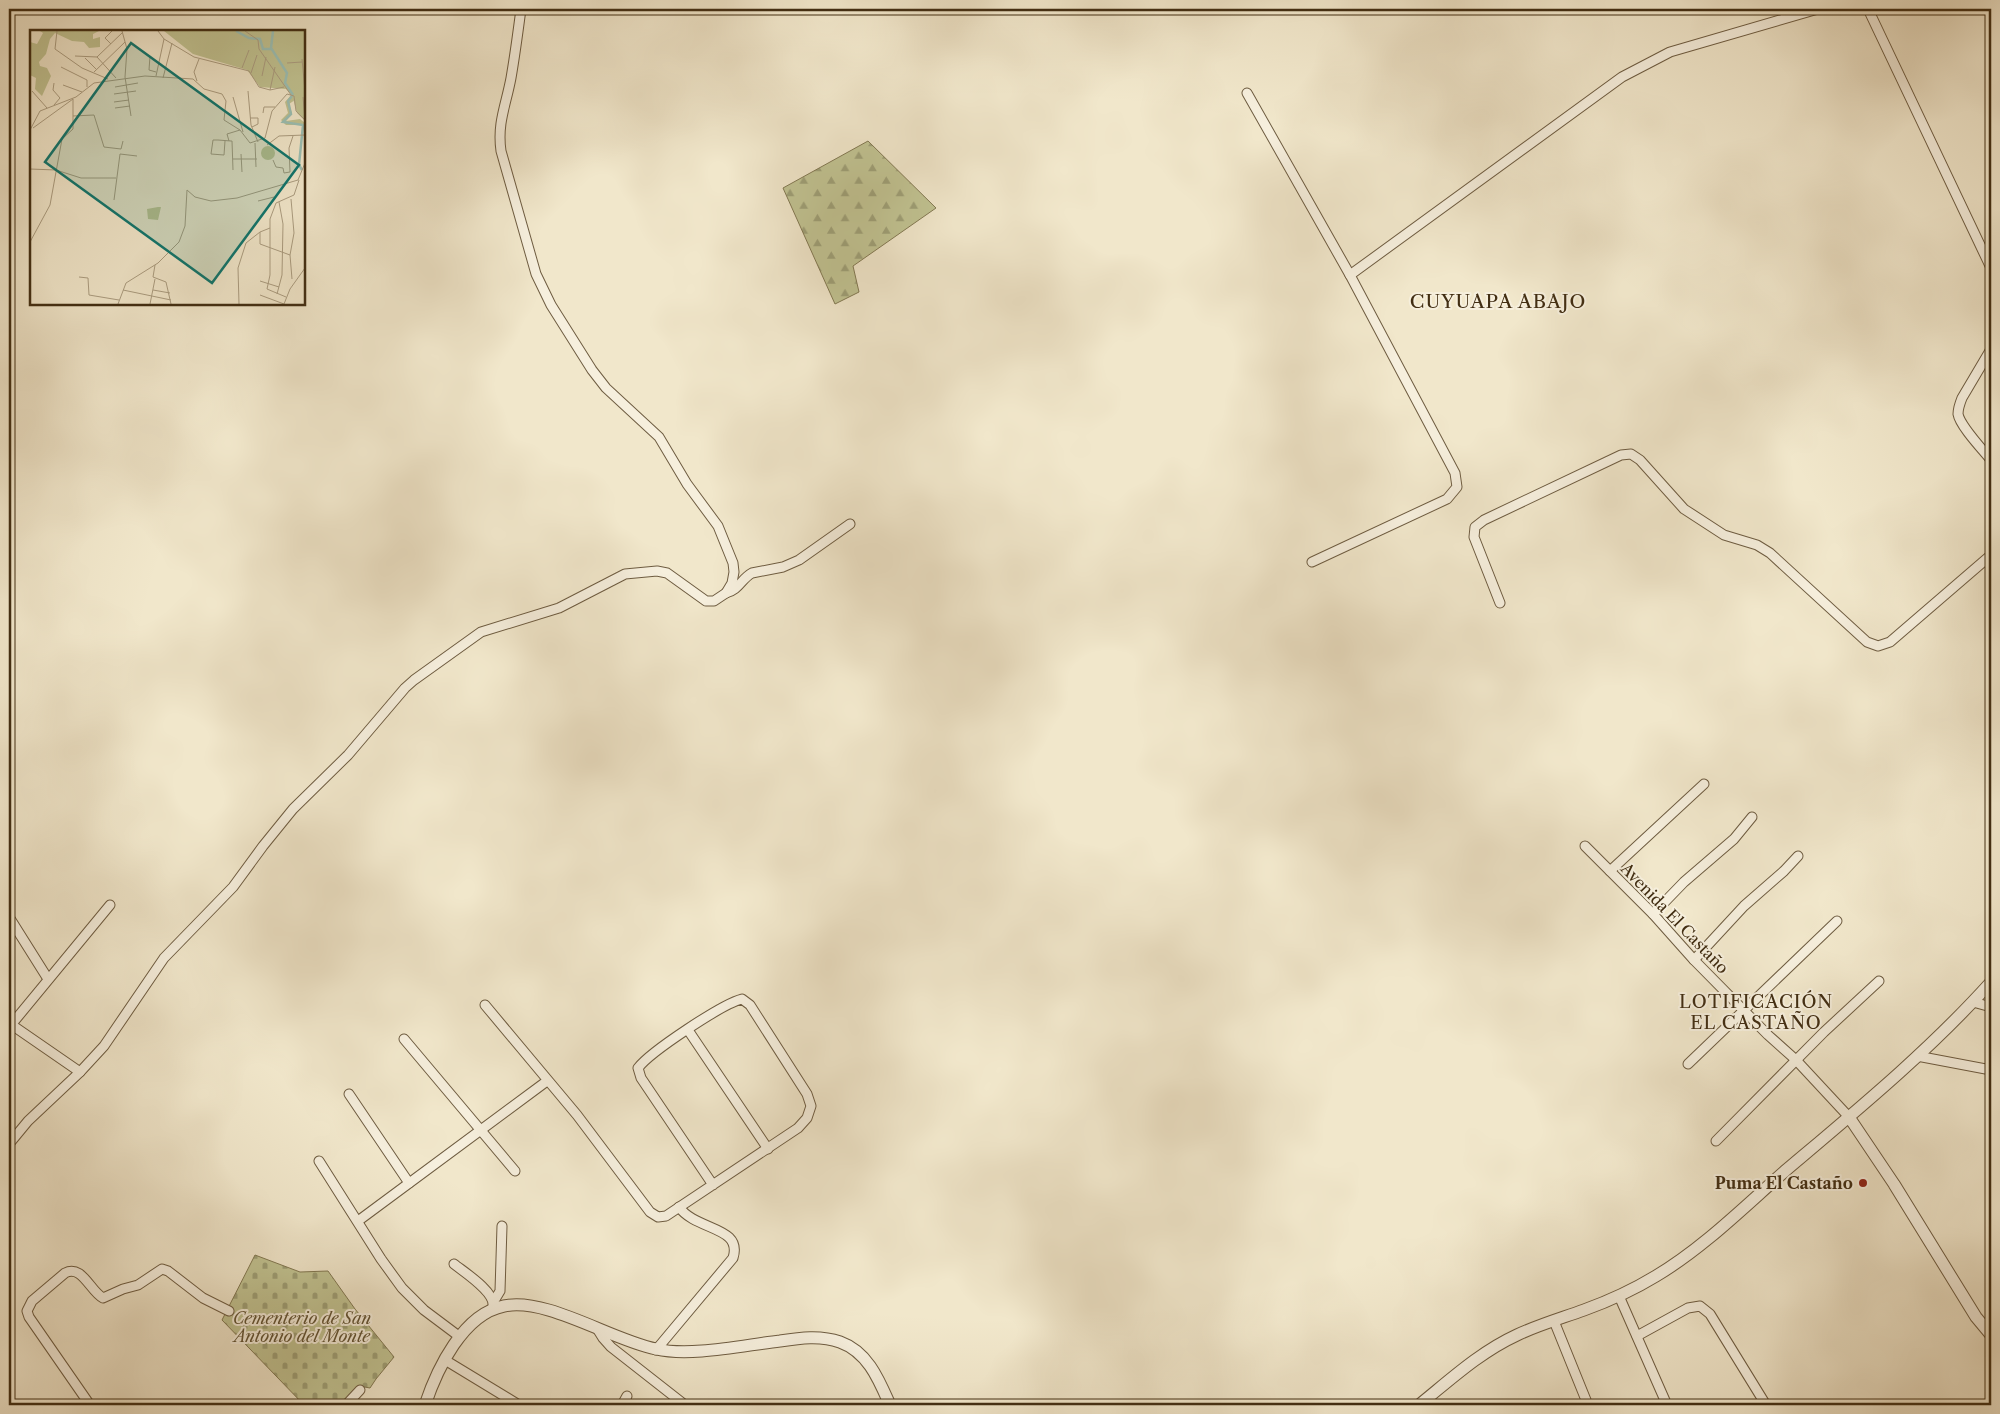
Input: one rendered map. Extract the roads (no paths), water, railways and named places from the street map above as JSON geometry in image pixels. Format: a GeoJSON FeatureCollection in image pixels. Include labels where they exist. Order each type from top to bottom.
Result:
{"type":"FeatureCollection","features":[{"type":"Feature","properties":{"kind":"street"},"geometry":{"type":"LineString","coordinates":[[521,9],[511,80],[500,120],[499,134],[501,151],[536,274],[551,305],[592,370],[615,397],[658,437],[687,484],[718,526],[733,563],[732,583],[726,593]]}},
{"type":"Feature","properties":{"kind":"street"},"geometry":{"type":"LineString","coordinates":[[1350,275],[1622,77],[1670,52],[1818,9]]}},
{"type":"Feature","properties":{"kind":"street"},"geometry":{"type":"LineString","coordinates":[[1868,9],[1991,268]]}},
{"type":"Feature","properties":{"kind":"street"},"geometry":{"type":"LineString","coordinates":[[1247,93],[1350,275],[1455,473],[1457,487],[1446,498],[1312,562]]}},
{"type":"Feature","properties":{"kind":"street"},"geometry":{"type":"LineString","coordinates":[[1991,349],[1962,398],[1958,414],[1991,460]]}},
{"type":"Feature","properties":{"kind":"street"},"geometry":{"type":"LineString","coordinates":[[1500,602],[1474,537],[1475,527],[1484,520],[1620,455],[1631,454],[1640,460],[1672,499],[1684,509],[1724,535],[1757,545],[1770,553],[1867,642],[1878,646],[1890,642],[1991,555]]}},
{"type":"Feature","properties":{"kind":"street"},"geometry":{"type":"LineString","coordinates":[[9,1144],[28,1121],[80,1072],[104,1046],[164,958],[233,887],[293,809],[348,755],[405,688],[471,637],[481,632],[559,608],[625,574],[657,571],[667,573],[706,602],[714,602],[726,593],[736,590],[752,573],[784,567],[799,560],[850,524]]}},
{"type":"Feature","properties":{"kind":"street"},"geometry":{"type":"LineString","coordinates":[[1610,872],[1704,784]]}},
{"type":"Feature","properties":{"kind":"street"},"geometry":{"type":"LineString","coordinates":[[1653,914],[1684,882],[1734,839],[1752,817]]}},
{"type":"Feature","properties":{"kind":"street","name":"Avenida El Castaño"},"geometry":{"type":"LineString","coordinates":[[1585,846],[1653,914],[1694,960],[1796,1060],[1849,1117]]}},
{"type":"Feature","properties":{"kind":"street"},"geometry":{"type":"LineString","coordinates":[[1694,960],[1744,906],[1798,856]]}},
{"type":"Feature","properties":{"kind":"street"},"geometry":{"type":"LineString","coordinates":[[80,1072],[10,1024],[110,905]]}},
{"type":"Feature","properties":{"kind":"street"},"geometry":{"type":"LineString","coordinates":[[9,917],[48,979]]}},
{"type":"Feature","properties":{"kind":"street"},"geometry":{"type":"LineString","coordinates":[[1688,1064],[1837,921]]}},
{"type":"Feature","properties":{"kind":"street"},"geometry":{"type":"LineString","coordinates":[[1716,1141],[1796,1060],[1879,981]]}},
{"type":"Feature","properties":{"kind":"street"},"geometry":{"type":"LineString","coordinates":[[1419,1405],[1473,1361],[1496,1346],[1531,1328],[1619,1296],[1657,1275],[1707,1239],[1917,1056],[1991,982]]}},
{"type":"Feature","properties":{"kind":"street"},"geometry":{"type":"LineString","coordinates":[[485,1005],[576,1115],[650,1212],[658,1217],[666,1216],[679,1208],[768,1149],[798,1128],[807,1118],[811,1106],[807,1094],[750,1005],[742,999],[732,1001],[644,1060],[638,1068],[640,1078],[712,1185]]}},
{"type":"Feature","properties":{"kind":"street"},"geometry":{"type":"LineString","coordinates":[[1973,1002],[1991,1006]]}},
{"type":"Feature","properties":{"kind":"street"},"geometry":{"type":"LineString","coordinates":[[688,1030],[768,1149]]}},
{"type":"Feature","properties":{"kind":"street"},"geometry":{"type":"LineString","coordinates":[[404,1039],[515,1171]]}},
{"type":"Feature","properties":{"kind":"street"},"geometry":{"type":"LineString","coordinates":[[1917,1056],[1991,1070]]}},
{"type":"Feature","properties":{"kind":"street"},"geometry":{"type":"LineString","coordinates":[[358,1221],[548,1081]]}},
{"type":"Feature","properties":{"kind":"street"},"geometry":{"type":"LineString","coordinates":[[349,1094],[409,1183]]}},
{"type":"Feature","properties":{"kind":"street"},"geometry":{"type":"LineString","coordinates":[[1849,1117],[1894,1184],[1976,1317],[1991,1335]]}},
{"type":"Feature","properties":{"kind":"street"},"geometry":{"type":"LineString","coordinates":[[319,1161],[381,1260],[402,1288],[424,1310],[460,1337]]}},
{"type":"Feature","properties":{"kind":"street"},"geometry":{"type":"LineString","coordinates":[[656,1350],[733,1258],[736,1249],[733,1240],[726,1234],[690,1219],[679,1208]]}},
{"type":"Feature","properties":{"kind":"street"},"geometry":{"type":"LineString","coordinates":[[424,1405],[445,1360],[460,1337],[468,1326],[493,1306],[500,1291],[502,1226]]}},
{"type":"Feature","properties":{"kind":"street"},"geometry":{"type":"LineString","coordinates":[[454,1264],[486,1290],[493,1306]]}},
{"type":"Feature","properties":{"kind":"street"},"geometry":{"type":"LineString","coordinates":[[90,1405],[28,1317],[27,1311],[32,1301],[65,1273],[70,1270],[76,1271],[103,1298],[138,1285],[162,1269],[168,1271],[203,1298],[229,1311]]}},
{"type":"Feature","properties":{"kind":"street"},"geometry":{"type":"LineString","coordinates":[[1619,1296],[1667,1405]]}},
{"type":"Feature","properties":{"kind":"street"},"geometry":{"type":"LineString","coordinates":[[493,1306],[541,1307],[598,1330],[656,1350],[681,1352],[803,1338],[824,1338],[841,1342],[856,1350],[868,1362],[890,1405]]}},
{"type":"Feature","properties":{"kind":"street"},"geometry":{"type":"LineString","coordinates":[[1637,1336],[1688,1308],[1700,1306],[1710,1314],[1766,1405]]}},
{"type":"Feature","properties":{"kind":"street"},"geometry":{"type":"LineString","coordinates":[[1554,1321],[1588,1405]]}},
{"type":"Feature","properties":{"kind":"street"},"geometry":{"type":"LineString","coordinates":[[598,1330],[611,1347],[685,1405]]}},
{"type":"Feature","properties":{"kind":"street"},"geometry":{"type":"LineString","coordinates":[[445,1360],[514,1404]]}},
{"type":"Feature","properties":{"kind":"street"},"geometry":{"type":"LineString","coordinates":[[346,1405],[360,1390]]}},
{"type":"Feature","properties":{"kind":"street"},"geometry":{"type":"LineString","coordinates":[[622,1405],[627,1396]]}},
{"type":"Feature","properties":{"kind":"place","name":"Puma El Castaño"},"geometry":{"type":"Point","coordinates":[1863,1183]}},
{"type":"Feature","properties":{"kind":"district","name":"CUYUAPA ABAJO"},"geometry":{"type":"Point","coordinates":[1498,301]}},
{"type":"Feature","properties":{"kind":"district","name":"LOTIFICACIÓN EL CASTAÑO"},"geometry":{"type":"Point","coordinates":[1756,1012]}},
{"type":"Feature","properties":{"kind":"park label","name":"Cementerio de San Antonio del Monte"},"geometry":{"type":"Point","coordinates":[302,1327]}}]}
